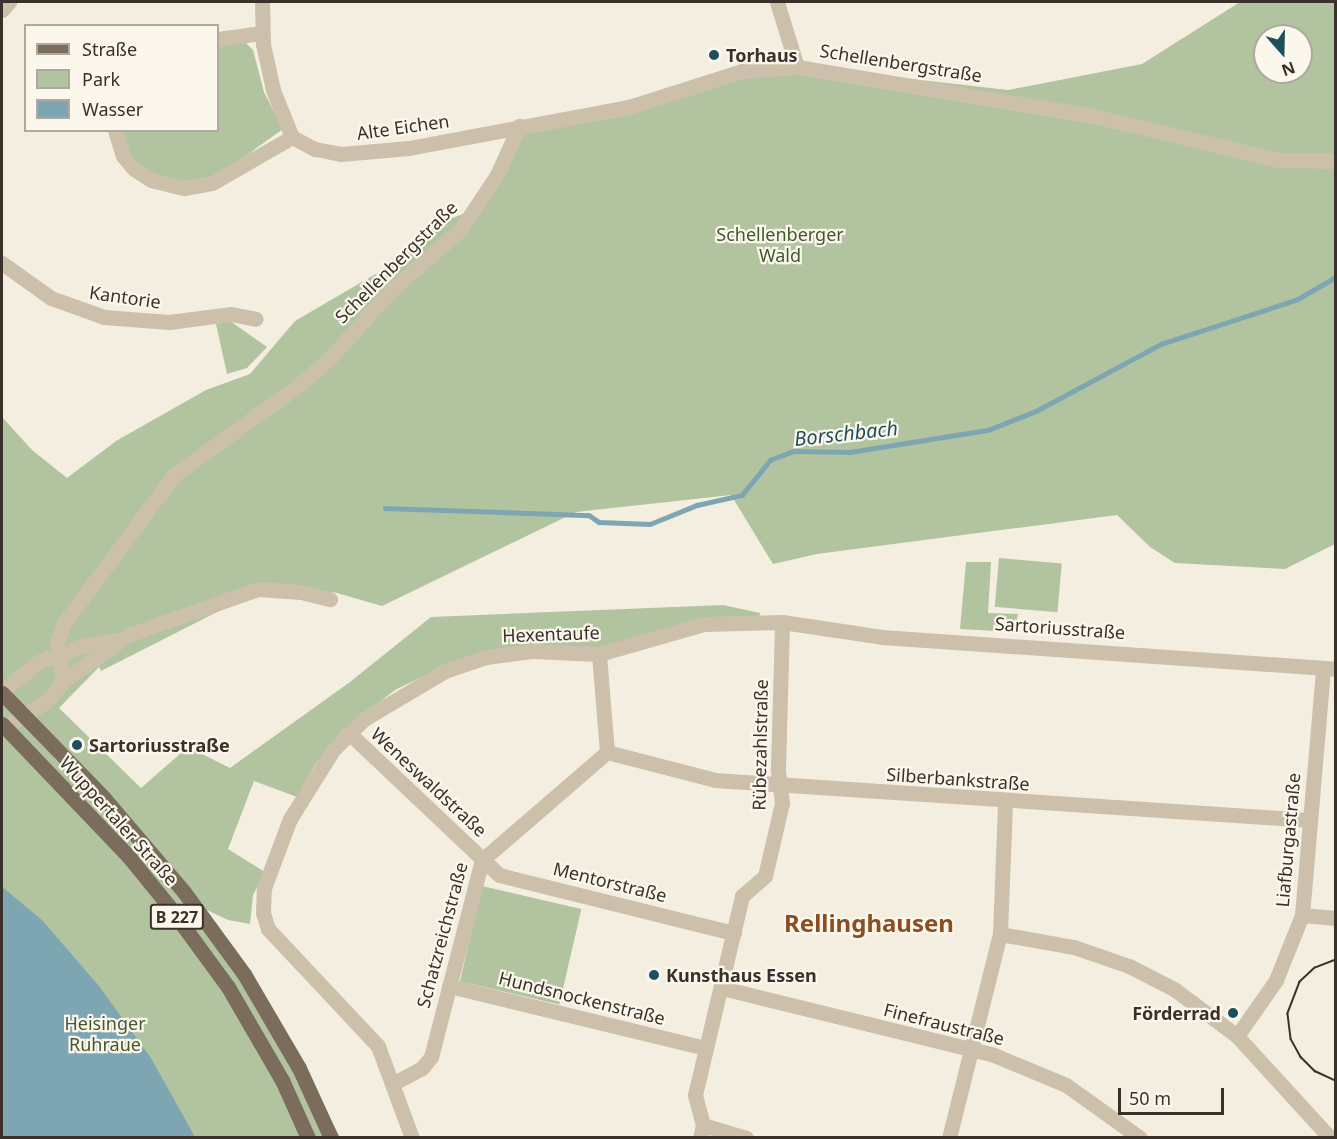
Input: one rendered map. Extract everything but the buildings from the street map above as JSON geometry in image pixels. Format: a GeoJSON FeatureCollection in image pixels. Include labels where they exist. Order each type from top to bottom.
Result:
{"type":"FeatureCollection","features":[{"type":"Feature","properties":{"kind":"main road","name":"Wuppertaler Straße"},"geometry":{"type":"LineString","coordinates":[[2,692],[23,717],[104,798],[184,892],[224,947],[299,1068],[331,1137]]}},
{"type":"Feature","properties":{"kind":"main road","name":"Wuppertaler Straße"},"geometry":{"type":"LineString","coordinates":[[3,725],[129,857],[168,905],[228,987],[282,1080],[309,1137]]}},
{"type":"Feature","properties":{"kind":"street"},"geometry":{"type":"LineString","coordinates":[[2,10],[9,2]]}},
{"type":"Feature","properties":{"kind":"street"},"geometry":{"type":"LineString","coordinates":[[116,132],[123,156],[134,169],[151,180],[184,188],[212,183],[292,137],[273,90],[261,33],[262,2]]}},
{"type":"Feature","properties":{"kind":"street"},"geometry":{"type":"LineString","coordinates":[[777,2],[797,67]]}},
{"type":"Feature","properties":{"kind":"street"},"geometry":{"type":"LineString","coordinates":[[219,39],[261,33]]}},
{"type":"Feature","properties":{"kind":"street","name":"Schellenbergstraße"},"geometry":{"type":"LineString","coordinates":[[63,681],[57,642],[64,623],[174,475],[299,385],[330,358],[389,292],[461,229],[497,175],[519,126],[653,102],[742,71],[797,67],[1082,114],[1279,160],[1305,164],[1335,161]]}},
{"type":"Feature","properties":{"kind":"street","name":"Alte Eichen"},"geometry":{"type":"LineString","coordinates":[[292,137],[315,148],[341,154],[370,154],[519,126]]}},
{"type":"Feature","properties":{"kind":"street","name":"Kantorie"},"geometry":{"type":"LineString","coordinates":[[2,263],[51,298],[104,317],[170,322],[231,314],[256,319]]}},
{"type":"Feature","properties":{"kind":"street"},"geometry":{"type":"LineString","coordinates":[[2,692],[19,675],[59,653],[120,639],[258,589],[284,589],[330,599]]}},
{"type":"Feature","properties":{"kind":"street","name":"Hexentaufe"},"geometry":{"type":"LineString","coordinates":[[412,1137],[394,1083],[378,1046],[268,928],[262,913],[264,888],[290,819],[307,787],[349,733],[399,694],[445,671],[486,657],[532,651],[599,654],[704,624],[782,622]]}},
{"type":"Feature","properties":{"kind":"street","name":"Sartoriusstraße"},"geometry":{"type":"LineString","coordinates":[[782,622],[882,637],[1329,668]]}},
{"type":"Feature","properties":{"kind":"street","name":"Rübezahlstraße"},"geometry":{"type":"LineString","coordinates":[[702,1131],[694,1105],[742,896],[765,876],[782,803],[782,622]]}},
{"type":"Feature","properties":{"kind":"street"},"geometry":{"type":"LineString","coordinates":[[3,725],[23,717],[46,701],[63,681],[120,639]]}},
{"type":"Feature","properties":{"kind":"street"},"geometry":{"type":"LineString","coordinates":[[599,654],[607,752]]}},
{"type":"Feature","properties":{"kind":"street","name":"Liafburgastraße"},"geometry":{"type":"LineString","coordinates":[[1237,1036],[1276,980],[1302,915],[1310,820],[1329,668]]}},
{"type":"Feature","properties":{"kind":"street","name":"Weneswaldstraße"},"geometry":{"type":"LineString","coordinates":[[349,733],[482,860]]}},
{"type":"Feature","properties":{"kind":"street","name":"Silberbankstraße"},"geometry":{"type":"LineString","coordinates":[[607,752],[715,780],[1310,820]]}},
{"type":"Feature","properties":{"kind":"street","name":"Schatzreichstraße"},"geometry":{"type":"LineString","coordinates":[[394,1083],[422,1068],[431,1057],[482,860],[607,752]]}},
{"type":"Feature","properties":{"kind":"street"},"geometry":{"type":"LineString","coordinates":[[949,1137],[1000,934],[1005,801]]}},
{"type":"Feature","properties":{"kind":"street","name":"Mentorstraße"},"geometry":{"type":"LineString","coordinates":[[482,860],[499,875],[734,933]]}},
{"type":"Feature","properties":{"kind":"street"},"geometry":{"type":"LineString","coordinates":[[1302,915],[1335,918]]}},
{"type":"Feature","properties":{"kind":"street"},"geometry":{"type":"LineString","coordinates":[[1000,934],[1074,947],[1129,966],[1174,989],[1237,1036],[1330,1137]]}},
{"type":"Feature","properties":{"kind":"street","name":"Hundsnockenstraße"},"geometry":{"type":"LineString","coordinates":[[449,986],[706,1048]]}},
{"type":"Feature","properties":{"kind":"street","name":"Finefraustraße"},"geometry":{"type":"LineString","coordinates":[[722,988],[994,1055],[1066,1085],[1140,1137]]}},
{"type":"Feature","properties":{"kind":"street"},"geometry":{"type":"LineString","coordinates":[[702,1131],[746,1137]]}},
{"type":"Feature","properties":{"kind":"green space"},"geometry":{"type":"Polygon","coordinates":[[[1240,2],[1335,2],[1335,544],[1285,569],[1175,563],[1150,547],[1117,515],[817,554],[773,564],[731,495],[576,512],[382,606],[337,593],[272,584],[101,671],[99,667],[59,708],[141,788],[188,747],[230,768],[350,682],[431,617],[723,605],[760,613],[759,620],[605,648],[448,664],[395,690],[341,732],[315,765],[297,797],[254,781],[228,849],[265,872],[253,895],[250,924],[228,920],[194,904],[251,973],[340,1137],[2,1137],[2,417],[32,450],[67,478],[116,441],[206,390],[250,374],[295,321],[379,272],[439,223],[471,211],[330,357],[176,475],[301,386],[462,230],[521,126],[738,73],[806,67],[1008,90],[1142,64],[1240,2]]]}},
{"type":"Feature","properties":{"kind":"green space"},"geometry":{"type":"Polygon","coordinates":[[[245,42],[253,50],[264,92],[283,129],[212,180],[197,184],[156,178],[130,157],[120,132],[219,132],[219,45],[245,42]]]}},
{"type":"Feature","properties":{"kind":"green space"},"geometry":{"type":"Polygon","coordinates":[[[230,321],[267,347],[247,368],[227,374],[216,324],[230,321]]]}},
{"type":"Feature","properties":{"kind":"green space"},"geometry":{"type":"Polygon","coordinates":[[[999,558],[1062,563],[1057,612],[995,607],[999,558]]]}},
{"type":"Feature","properties":{"kind":"green space"},"geometry":{"type":"Polygon","coordinates":[[[966,562],[991,562],[988,613],[1018,614],[1015,632],[960,629],[966,562]]]}},
{"type":"Feature","properties":{"kind":"green space"},"geometry":{"type":"Polygon","coordinates":[[[482,886],[581,909],[559,1004],[460,981],[482,886]]]}},
{"type":"Feature","properties":{"kind":"water"},"geometry":{"type":"Polygon","coordinates":[[[2,887],[42,920],[99,986],[151,1058],[195,1137],[3,1137],[2,887]]]}},
{"type":"Feature","properties":{"kind":"waterway","name":"Borschbach"},"geometry":{"type":"LineString","coordinates":[[385,508],[589,515],[599,522],[650,524],[697,505],[742,495],[770,460],[794,451],[850,452],[988,430],[1036,411],[1161,344],[1296,300],[1336,277]]}},
{"type":"Feature","properties":{"kind":"tram line"},"geometry":{"type":"LineString","coordinates":[[1336,960],[1315,968],[1300,982],[1288,1014],[1291,1039],[1301,1057],[1315,1071],[1336,1081]]}},
{"type":"Feature","properties":{"kind":"place","name":"Torhaus"},"geometry":{"type":"Point","coordinates":[714,55]}},
{"type":"Feature","properties":{"kind":"place","name":"Sartoriusstraße"},"geometry":{"type":"Point","coordinates":[77,745]}},
{"type":"Feature","properties":{"kind":"place","name":"Kunsthaus Essen"},"geometry":{"type":"Point","coordinates":[654,975]}},
{"type":"Feature","properties":{"kind":"place","name":"Förderrad"},"geometry":{"type":"Point","coordinates":[1233,1013]}},
{"type":"Feature","properties":{"kind":"district","name":"Rellinghausen"},"geometry":{"type":"Point","coordinates":[869,923]}},
{"type":"Feature","properties":{"kind":"park label","name":"Schellenberger Wald"},"geometry":{"type":"Point","coordinates":[780,245]}},
{"type":"Feature","properties":{"kind":"park label","name":"Heisinger Ruhraue"},"geometry":{"type":"Point","coordinates":[105,1034]}}]}
